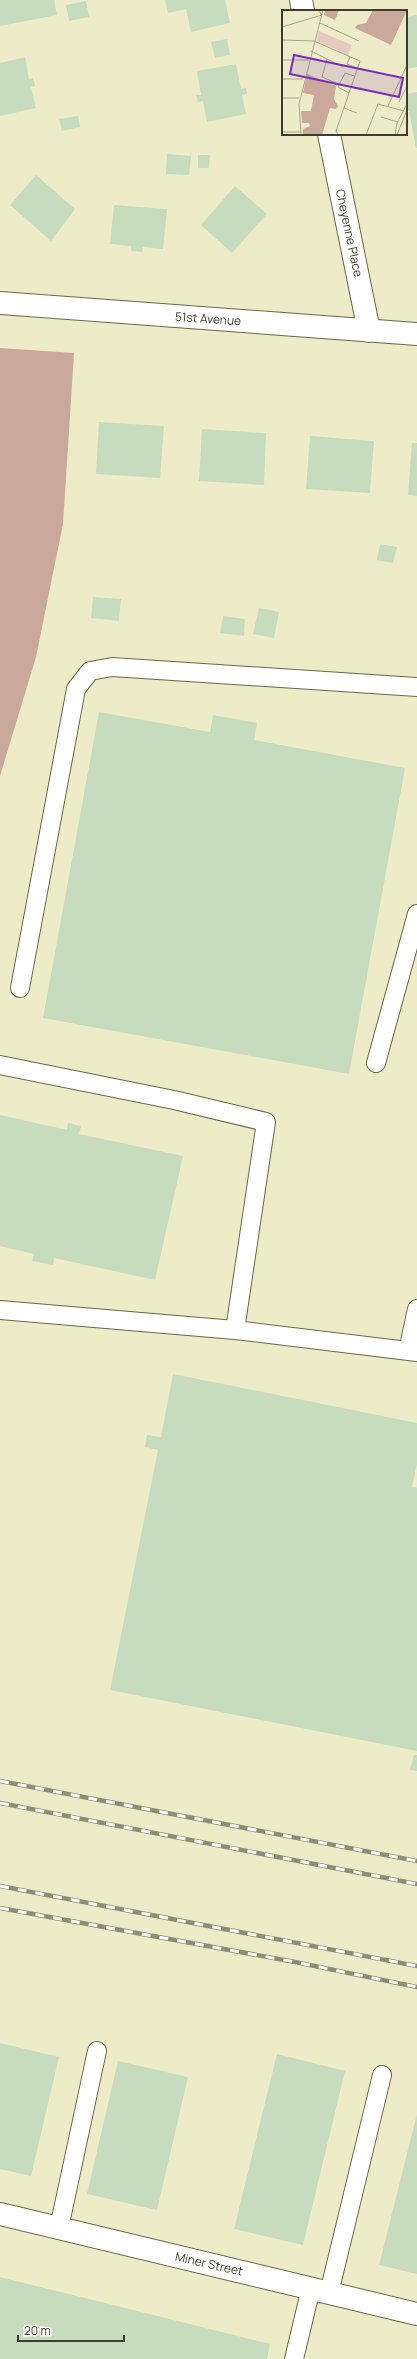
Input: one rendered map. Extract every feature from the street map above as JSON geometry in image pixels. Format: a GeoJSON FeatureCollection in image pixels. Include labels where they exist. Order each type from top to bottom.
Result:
{"type":"FeatureCollection","features":[{"type":"Feature","properties":{"kind":"street"},"geometry":{"type":"LineString","coordinates":[[301,0],[303,10]]}},
{"type":"Feature","properties":{"kind":"street","name":"Cheyenne Place"},"geometry":{"type":"LineString","coordinates":[[329,135],[369,331]]}},
{"type":"Feature","properties":{"kind":"street","name":"51st Avenue"},"geometry":{"type":"LineString","coordinates":[[0,303],[417,334]]}},
{"type":"Feature","properties":{"kind":"street","name":"Miner Street"},"geometry":{"type":"LineString","coordinates":[[0,2214],[417,2314]]}},
{"type":"Feature","properties":{"kind":"lane"},"geometry":{"type":"LineString","coordinates":[[20,988],[76,689],[90,671],[112,667],[417,687]]}},
{"type":"Feature","properties":{"kind":"lane"},"geometry":{"type":"LineString","coordinates":[[376,1062],[417,914]]}},
{"type":"Feature","properties":{"kind":"lane"},"geometry":{"type":"LineString","coordinates":[[0,1065],[174,1100],[266,1122],[235,1330]]}},
{"type":"Feature","properties":{"kind":"lane"},"geometry":{"type":"LineString","coordinates":[[0,1310],[235,1330],[413,1351],[417,1309]]}},
{"type":"Feature","properties":{"kind":"lane"},"geometry":{"type":"LineString","coordinates":[[59,2228],[96,2052]]}},
{"type":"Feature","properties":{"kind":"lane"},"geometry":{"type":"LineString","coordinates":[[294,2359],[320,2290],[382,2075]]}},
{"type":"Feature","properties":{"kind":"shaded area"},"geometry":{"type":"Polygon","coordinates":[[[0,348],[74,353],[63,524],[36,657],[0,776],[0,348]]]}},
{"type":"Feature","properties":{"kind":"building"},"geometry":{"type":"Polygon","coordinates":[[[0,0],[54,0],[57,15],[0,26],[0,0]]]}},
{"type":"Feature","properties":{"kind":"building"},"geometry":{"type":"Polygon","coordinates":[[[165,0],[225,0],[230,23],[191,32],[186,9],[168,13],[165,0]]]}},
{"type":"Feature","properties":{"kind":"building"},"geometry":{"type":"Polygon","coordinates":[[[86,1],[89,17],[69,21],[66,5],[86,1]]]}},
{"type":"Feature","properties":{"kind":"building"},"geometry":{"type":"Polygon","coordinates":[[[417,15],[417,67],[407,69],[407,17],[417,15]]]}},
{"type":"Feature","properties":{"kind":"building"},"geometry":{"type":"Polygon","coordinates":[[[227,39],[230,55],[215,58],[211,42],[227,39]]]}},
{"type":"Feature","properties":{"kind":"building"},"geometry":{"type":"Polygon","coordinates":[[[25,57],[29,79],[33,78],[35,86],[31,87],[36,108],[0,116],[0,63],[25,57]]]}},
{"type":"Feature","properties":{"kind":"building"},"geometry":{"type":"Polygon","coordinates":[[[236,64],[241,89],[246,88],[247,94],[242,95],[246,114],[207,122],[203,101],[198,102],[196,95],[201,95],[197,71],[236,64]]]}},
{"type":"Feature","properties":{"kind":"building"},"geometry":{"type":"Polygon","coordinates":[[[417,92],[417,148],[409,111],[407,112],[407,94],[417,92]]]}},
{"type":"Feature","properties":{"kind":"building"},"geometry":{"type":"Polygon","coordinates":[[[78,116],[80,127],[62,131],[59,119],[78,116]]]}},
{"type":"Feature","properties":{"kind":"building"},"geometry":{"type":"Polygon","coordinates":[[[167,154],[191,156],[189,175],[166,174],[167,154]]]}},
{"type":"Feature","properties":{"kind":"building"},"geometry":{"type":"Polygon","coordinates":[[[198,155],[210,155],[209,168],[198,168],[198,155]]]}},
{"type":"Feature","properties":{"kind":"building"},"geometry":{"type":"Polygon","coordinates":[[[36,175],[75,209],[51,241],[10,205],[36,175]]]}},
{"type":"Feature","properties":{"kind":"building"},"geometry":{"type":"Polygon","coordinates":[[[235,186],[267,214],[232,253],[201,225],[235,186]]]}},
{"type":"Feature","properties":{"kind":"building"},"geometry":{"type":"Polygon","coordinates":[[[114,205],[167,209],[163,249],[143,247],[142,252],[131,251],[131,246],[110,244],[114,205]]]}},
{"type":"Feature","properties":{"kind":"building"},"geometry":{"type":"Polygon","coordinates":[[[99,422],[164,426],[160,478],[96,474],[99,422]]]}},
{"type":"Feature","properties":{"kind":"building"},"geometry":{"type":"Polygon","coordinates":[[[202,429],[266,433],[264,485],[199,481],[202,429]]]}},
{"type":"Feature","properties":{"kind":"building"},"geometry":{"type":"Polygon","coordinates":[[[310,436],[374,441],[370,493],[306,489],[310,436]]]}},
{"type":"Feature","properties":{"kind":"building"},"geometry":{"type":"Polygon","coordinates":[[[412,443],[417,443],[417,496],[408,495],[412,443]]]}},
{"type":"Feature","properties":{"kind":"building"},"geometry":{"type":"Polygon","coordinates":[[[380,544],[397,547],[393,563],[377,560],[380,544]]]}},
{"type":"Feature","properties":{"kind":"building"},"geometry":{"type":"Polygon","coordinates":[[[93,597],[121,599],[119,621],[91,618],[93,597]]]}},
{"type":"Feature","properties":{"kind":"building"},"geometry":{"type":"Polygon","coordinates":[[[259,608],[279,612],[274,638],[253,634],[259,608]]]}},
{"type":"Feature","properties":{"kind":"building"},"geometry":{"type":"Polygon","coordinates":[[[223,616],[245,619],[244,636],[220,633],[223,616]]]}},
{"type":"Feature","properties":{"kind":"building"},"geometry":{"type":"Polygon","coordinates":[[[99,712],[210,732],[213,715],[257,723],[254,740],[405,768],[349,1074],[43,1018],[99,712]]]}},
{"type":"Feature","properties":{"kind":"building"},"geometry":{"type":"Polygon","coordinates":[[[0,1115],[67,1130],[68,1123],[81,1126],[79,1134],[183,1156],[155,1280],[54,1258],[53,1265],[32,1261],[34,1254],[0,1246],[0,1115]]]}},
{"type":"Feature","properties":{"kind":"building"},"geometry":{"type":"Polygon","coordinates":[[[173,1374],[417,1423],[417,1464],[412,1487],[417,1488],[417,1751],[110,1690],[158,1450],[145,1447],[147,1435],[161,1437],[173,1374]]]}},
{"type":"Feature","properties":{"kind":"building"},"geometry":{"type":"Polygon","coordinates":[[[414,1755],[417,1755],[417,1771],[410,1770],[414,1755]]]}},
{"type":"Feature","properties":{"kind":"building"},"geometry":{"type":"Polygon","coordinates":[[[0,2043],[59,2057],[31,2176],[0,2169],[0,2043]]]}},
{"type":"Feature","properties":{"kind":"building"},"geometry":{"type":"Polygon","coordinates":[[[277,2054],[345,2071],[303,2245],[234,2229],[277,2054]]]}},
{"type":"Feature","properties":{"kind":"building"},"geometry":{"type":"Polygon","coordinates":[[[118,2061],[188,2077],[157,2210],[87,2194],[118,2061]]]}},
{"type":"Feature","properties":{"kind":"building"},"geometry":{"type":"Polygon","coordinates":[[[417,2114],[417,2274],[379,2265],[417,2114]]]}},
{"type":"Feature","properties":{"kind":"building"},"geometry":{"type":"Polygon","coordinates":[[[0,2277],[270,2344],[267,2359],[0,2359],[0,2277]]]}},
{"type":"Feature","properties":{"kind":"railway"},"geometry":{"type":"LineString","coordinates":[[0,1781],[417,1861]]}},
{"type":"Feature","properties":{"kind":"railway"},"geometry":{"type":"LineString","coordinates":[[0,1803],[417,1884]]}},
{"type":"Feature","properties":{"kind":"railway"},"geometry":{"type":"LineString","coordinates":[[0,1886],[417,1966]]}},
{"type":"Feature","properties":{"kind":"railway"},"geometry":{"type":"LineString","coordinates":[[0,1908],[295,1962],[417,1987]]}}]}
